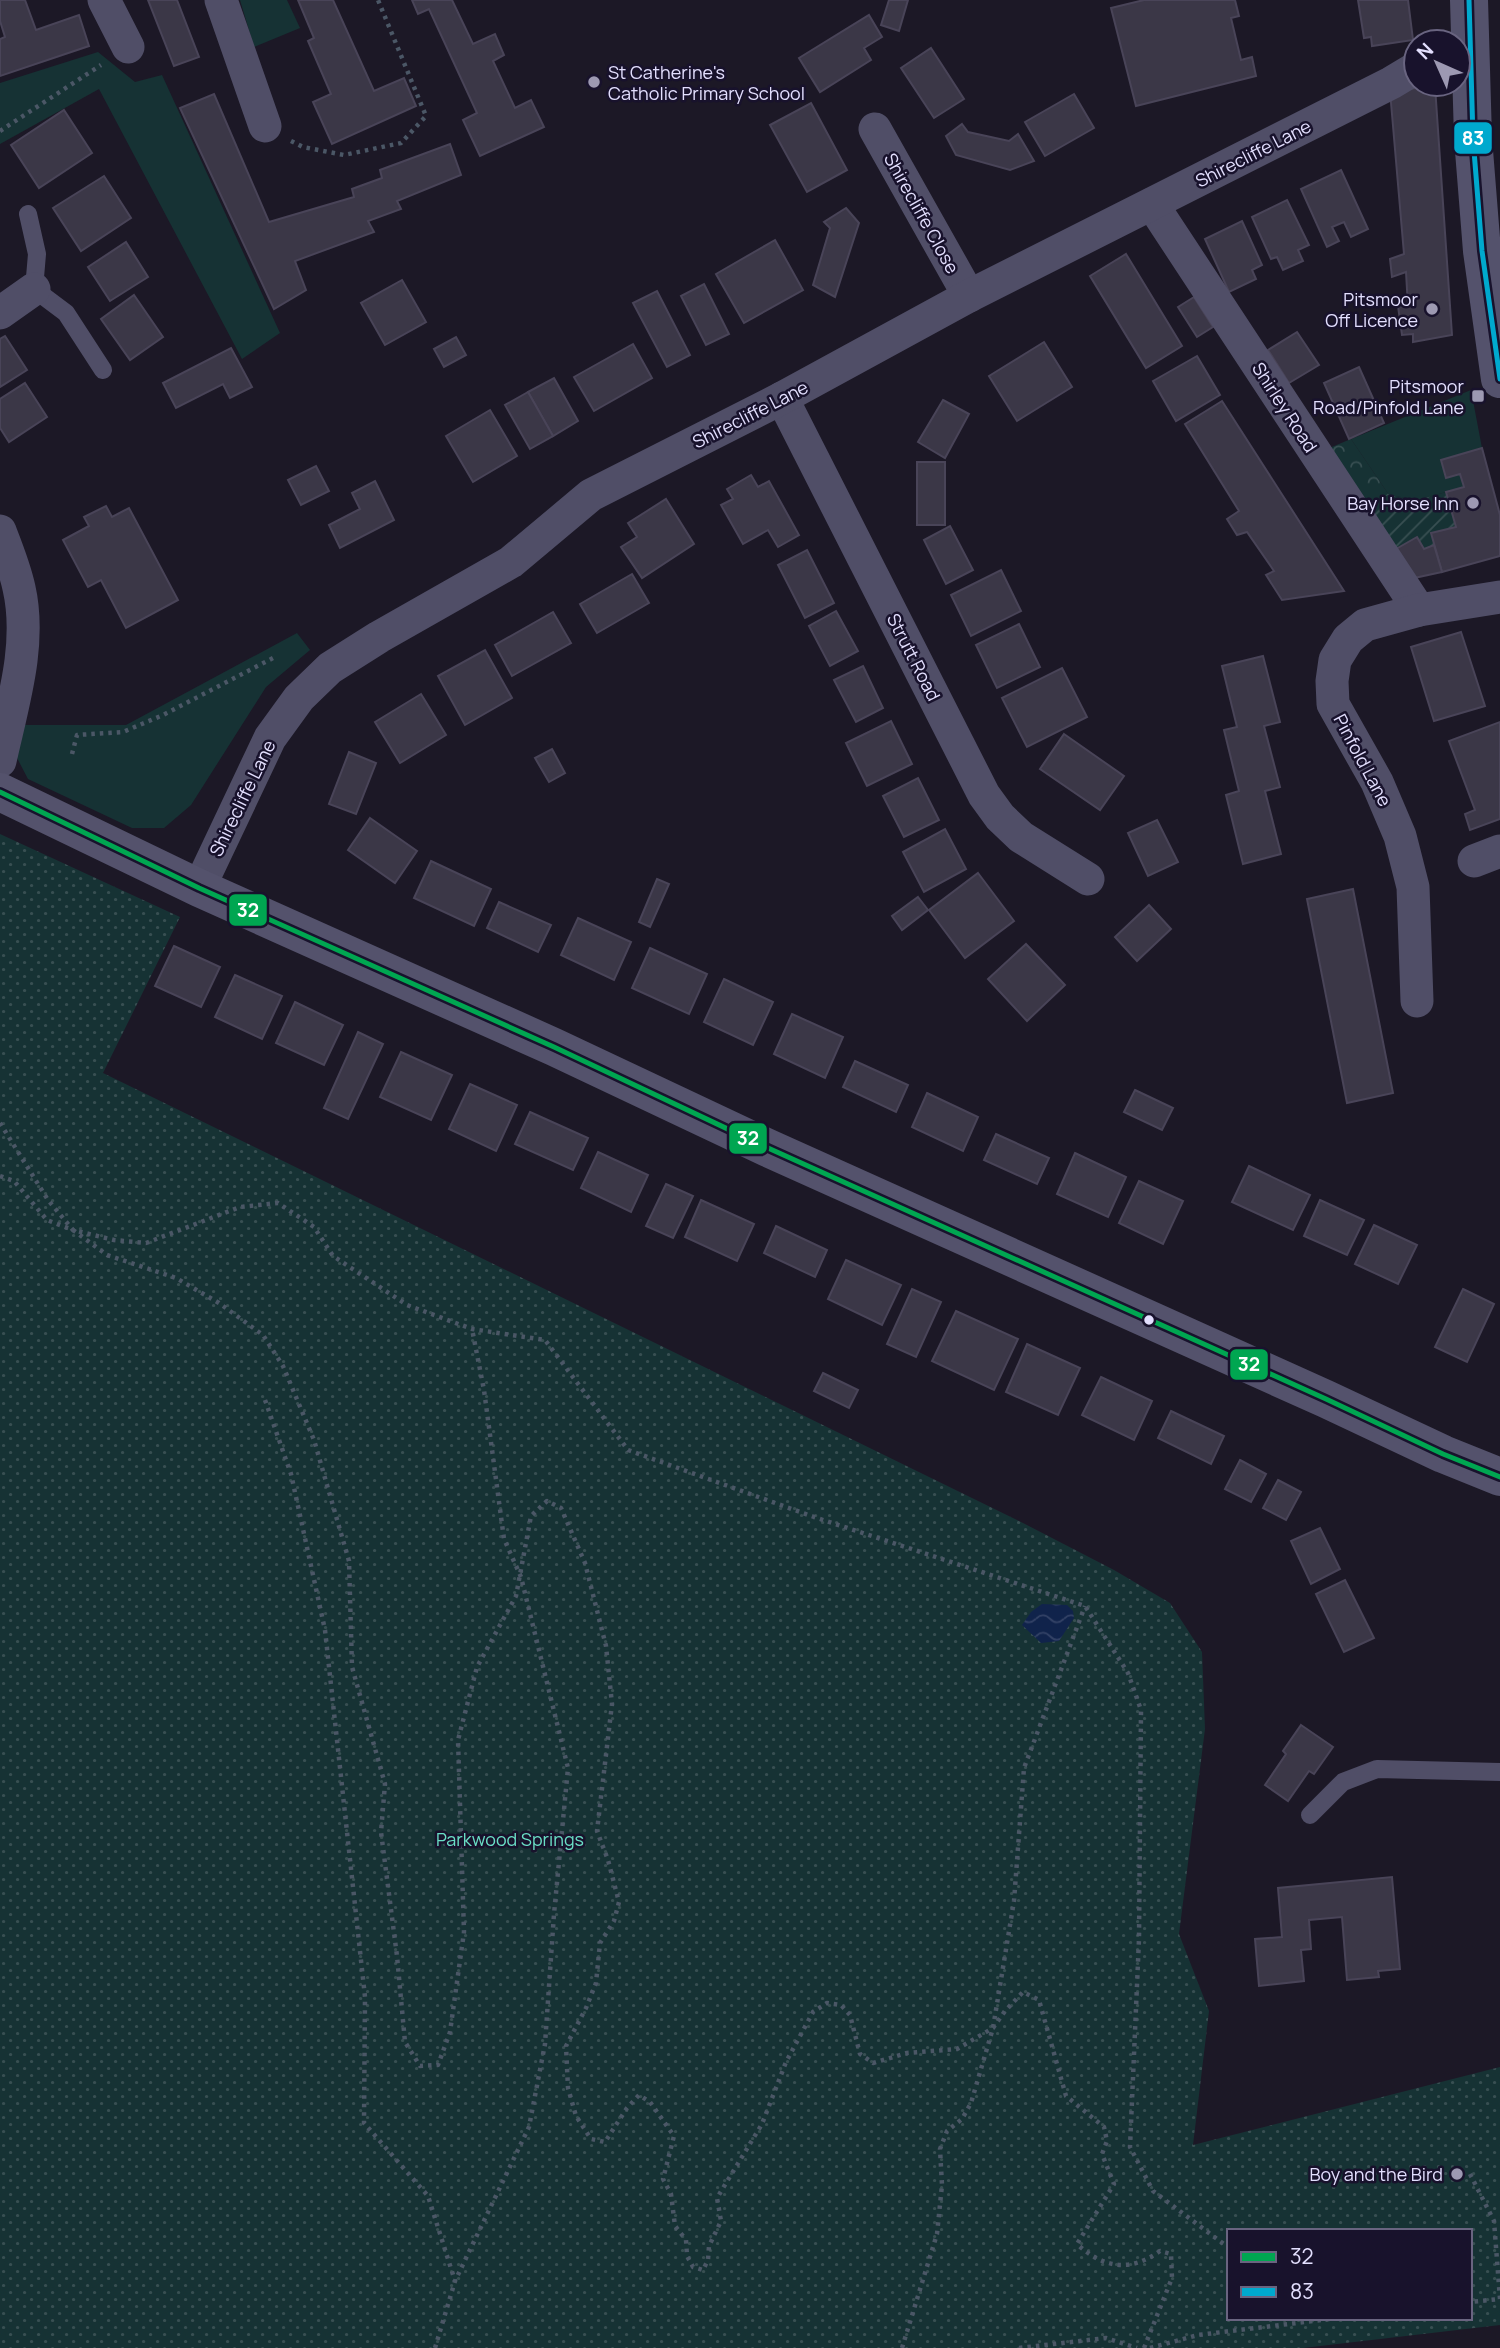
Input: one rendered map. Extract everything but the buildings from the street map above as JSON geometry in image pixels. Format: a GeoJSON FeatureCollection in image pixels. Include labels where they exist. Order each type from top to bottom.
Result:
{"type":"FeatureCollection","features":[{"type":"Feature","properties":{"kind":"street"},"geometry":{"type":"LineString","coordinates":[[104,0],[128,47]]}},
{"type":"Feature","properties":{"kind":"street"},"geometry":{"type":"LineString","coordinates":[[221,0],[265,126]]}},
{"type":"Feature","properties":{"kind":"street"},"geometry":{"type":"LineString","coordinates":[[1466,28],[1469,0]]}},
{"type":"Feature","properties":{"kind":"street","name":"Shirecliffe Lane"},"geometry":{"type":"LineString","coordinates":[[199,888],[270,738],[299,698],[331,668],[379,637],[511,562],[591,495],[782,398],[969,296],[1402,76]]}},
{"type":"Feature","properties":{"kind":"street"},"geometry":{"type":"LineString","coordinates":[[1468,98],[1482,251],[1500,379]]}},
{"type":"Feature","properties":{"kind":"street","name":"Shirecliffe Close"},"geometry":{"type":"LineString","coordinates":[[875,129],[969,296]]}},
{"type":"Feature","properties":{"kind":"street","name":"Shirley Road"},"geometry":{"type":"LineString","coordinates":[[1152,204],[1419,610]]}},
{"type":"Feature","properties":{"kind":"street"},"geometry":{"type":"LineString","coordinates":[[0,313],[34,289]]}},
{"type":"Feature","properties":{"kind":"street","name":"Strutt Road"},"geometry":{"type":"LineString","coordinates":[[782,398],[984,795],[1000,817],[1021,837],[1088,879]]}},
{"type":"Feature","properties":{"kind":"street"},"geometry":{"type":"LineString","coordinates":[[0,531],[19,589],[23,619],[21,667],[0,761]]}},
{"type":"Feature","properties":{"kind":"street","name":"Pinfold Lane"},"geometry":{"type":"LineString","coordinates":[[1417,1001],[1413,887],[1400,836],[1377,782],[1333,704],[1335,660],[1348,639],[1365,625],[1419,610],[1500,597]]}},
{"type":"Feature","properties":{"kind":"street"},"geometry":{"type":"LineString","coordinates":[[0,792],[199,888],[542,1041],[768,1148],[1500,1478]]}},
{"type":"Feature","properties":{"kind":"lane"},"geometry":{"type":"LineString","coordinates":[[28,215],[37,254],[34,289],[66,313],[103,370]]}},
{"type":"Feature","properties":{"kind":"lane"},"geometry":{"type":"LineString","coordinates":[[1310,1815],[1343,1782],[1377,1769],[1500,1772]]}},
{"type":"Feature","properties":{"kind":"path"},"geometry":{"type":"LineString","coordinates":[[265,126],[303,147],[344,155],[401,143],[426,116],[378,0]]}},
{"type":"Feature","properties":{"kind":"path"},"geometry":{"type":"LineString","coordinates":[[0,131],[128,47]]}},
{"type":"Feature","properties":{"kind":"path"},"geometry":{"type":"LineString","coordinates":[[72,754],[77,735],[123,732],[163,715],[273,658]]}},
{"type":"Feature","properties":{"kind":"path"},"geometry":{"type":"LineString","coordinates":[[0,1123],[48,1199],[73,1230],[107,1255],[176,1278],[219,1303],[263,1335],[283,1366],[309,1427],[349,1561],[352,1667],[385,1784],[381,1832],[405,2042],[420,2066],[438,2065],[450,2032],[464,1932],[458,1740],[477,1667],[516,1596],[531,1516],[547,1501],[561,1508],[585,1563],[606,1646],[612,1704],[597,1831],[619,1902],[614,1921],[600,1943],[596,1983],[566,2046],[568,2088],[576,2116],[591,2139],[604,2142],[639,2095],[650,2102],[674,2136],[663,2179],[671,2194],[675,2226],[686,2240],[687,2256],[693,2267],[703,2270],[708,2260],[709,2246],[721,2221],[718,2198],[762,2124],[786,2062],[813,2012],[827,2003],[841,2005],[850,2015],[860,2054],[873,2063],[907,2053],[957,2049],[993,2028],[1023,1992],[1039,2000],[1066,2096],[1104,2127],[1107,2141],[1102,2154],[1114,2185],[1077,2244],[1088,2254],[1120,2266],[1145,2262],[1160,2251],[1171,2254],[1172,2278],[1144,2348]]}},
{"type":"Feature","properties":{"kind":"path"},"geometry":{"type":"LineString","coordinates":[[0,1176],[13,1181],[47,1220],[73,1230],[114,1240],[146,1243],[240,1207],[278,1203],[314,1227],[333,1256],[407,1306],[472,1329],[545,1340],[628,1450],[827,1521],[1085,1606],[1128,1674],[1141,1710],[1140,1926],[1130,2147],[1153,2191],[1227,2246]]}},
{"type":"Feature","properties":{"kind":"path"},"geometry":{"type":"LineString","coordinates":[[435,2348],[455,2281],[528,2127],[545,2044],[568,1768],[521,1577],[504,1539],[484,1390],[472,1329]]}},
{"type":"Feature","properties":{"kind":"path"},"geometry":{"type":"LineString","coordinates":[[265,1400],[291,1474],[325,1630],[365,1997],[364,2123],[428,2196],[455,2281]]}},
{"type":"Feature","properties":{"kind":"path"},"geometry":{"type":"LineString","coordinates":[[902,2348],[937,2234],[942,2185],[940,2149],[947,2131],[962,2119],[971,2103],[993,2028],[1014,1901],[1024,1768],[1085,1606]]}},
{"type":"Feature","properties":{"kind":"path"},"geometry":{"type":"LineString","coordinates":[[1470,2174],[1494,2221],[1500,2299],[1472,2302]]}},
{"type":"Feature","properties":{"kind":"path"},"geometry":{"type":"LineString","coordinates":[[1150,2348],[1198,2335],[1319,2320]]}},
{"type":"Feature","properties":{"kind":"path"},"geometry":{"type":"LineString","coordinates":[[1019,2348],[1106,2338],[1137,2348]]}},
{"type":"Feature","properties":{"kind":"green space"},"geometry":{"type":"Polygon","coordinates":[[[240,0],[287,0],[300,28],[254,47],[240,0]]]}},
{"type":"Feature","properties":{"kind":"green space"},"geometry":{"type":"Polygon","coordinates":[[[98,52],[135,82],[162,75],[280,333],[242,359],[99,89],[0,144],[0,83],[98,52]]]}},
{"type":"Feature","properties":{"kind":"green space"},"geometry":{"type":"Polygon","coordinates":[[[1471,390],[1482,448],[1441,460],[1446,478],[1460,474],[1464,487],[1418,500],[1389,495],[1351,439],[1471,390]]]}},
{"type":"Feature","properties":{"kind":"green space"},"geometry":{"type":"Polygon","coordinates":[[[1351,439],[1389,495],[1365,506],[1327,449],[1351,439]]]}},
{"type":"Feature","properties":{"kind":"green space"},"geometry":{"type":"Polygon","coordinates":[[[1446,492],[1456,527],[1431,533],[1434,545],[1424,549],[1417,537],[1396,549],[1365,506],[1389,495],[1418,500],[1446,492]]]}},
{"type":"Feature","properties":{"kind":"green space"},"geometry":{"type":"Polygon","coordinates":[[[297,633],[310,650],[266,687],[191,805],[164,828],[132,828],[28,779],[16,756],[23,725],[126,725],[297,633]]]}},
{"type":"Feature","properties":{"kind":"green space","name":"Parkwood Springs"},"geometry":{"type":"Polygon","coordinates":[[[0,834],[180,917],[103,1073],[1023,1523],[1114,1570],[1170,1603],[1202,1652],[1205,1729],[1179,1934],[1209,2011],[1193,2145],[1500,2067],[1500,2325],[1303,2348],[0,2348],[0,834]]]}},
{"type":"Feature","properties":{"kind":"water"},"geometry":{"type":"Polygon","coordinates":[[[1042,1604],[1067,1605],[1073,1611],[1074,1618],[1059,1641],[1041,1643],[1022,1625],[1031,1612],[1042,1604]]]}},
{"type":"Feature","properties":{"kind":"transit line","name":"83"},"geometry":{"type":"LineString","coordinates":[[1469,0],[1473,138],[1482,251],[1500,379]]}},
{"type":"Feature","properties":{"kind":"transit line","name":"32"},"geometry":{"type":"LineString","coordinates":[[0,792],[199,888],[554,1047],[768,1148],[1443,1454],[1500,1477]]}},
{"type":"Feature","properties":{"kind":"place","name":"St Catherine's Catholic Primary School"},"geometry":{"type":"Point","coordinates":[594,82]}},
{"type":"Feature","properties":{"kind":"place","name":"Pitsmoor Off Licence"},"geometry":{"type":"Point","coordinates":[1432,309]}},
{"type":"Feature","properties":{"kind":"place","name":"Pitsmoor Road/Pinfold Lane"},"geometry":{"type":"Point","coordinates":[1478,396]}},
{"type":"Feature","properties":{"kind":"place","name":"Bay Horse Inn"},"geometry":{"type":"Point","coordinates":[1473,503]}},
{"type":"Feature","properties":{"kind":"place","name":"Boy and the Bird"},"geometry":{"type":"Point","coordinates":[1457,2174]}}]}
